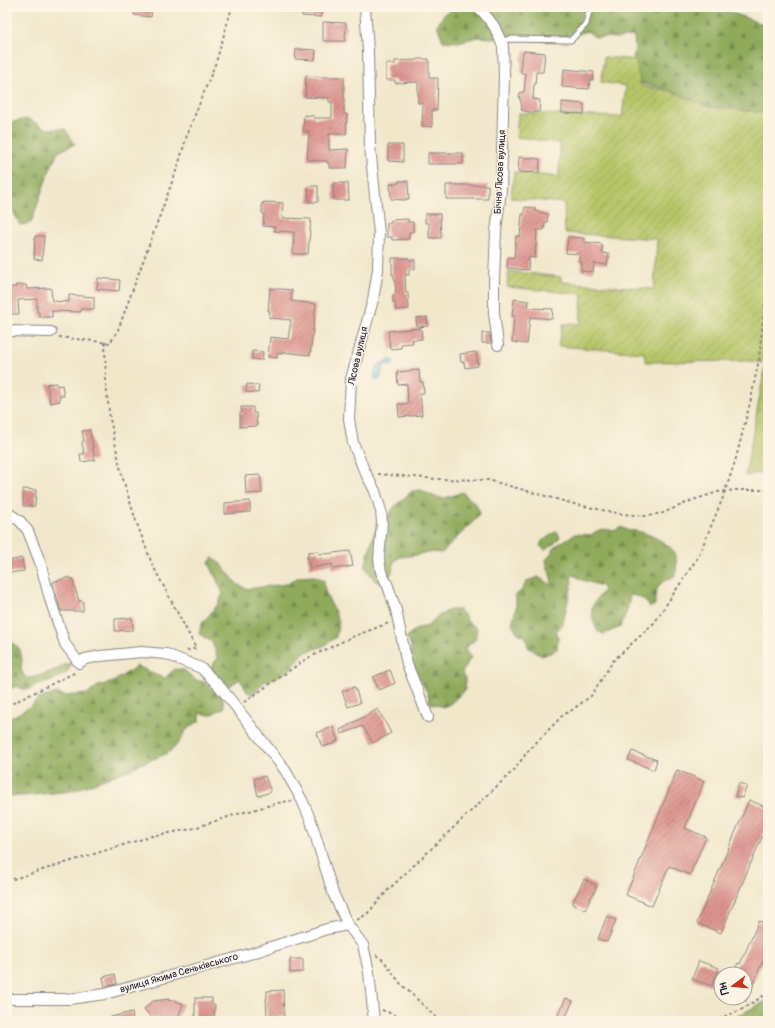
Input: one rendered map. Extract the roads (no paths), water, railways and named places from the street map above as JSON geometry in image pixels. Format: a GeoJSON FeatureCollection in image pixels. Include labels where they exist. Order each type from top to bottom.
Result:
{"type":"FeatureCollection","features":[{"type":"Feature","properties":{"kind":"street","name":"Лісова вулиця"},"geometry":{"type":"LineString","coordinates":[[365,7],[368,51],[370,147],[379,233],[378,269],[373,300],[351,379],[349,418],[353,444],[375,491],[381,511],[382,522],[379,559],[381,572],[388,586],[398,620],[407,664],[428,717]]}},
{"type":"Feature","properties":{"kind":"street","name":"Бічна Лісова вулиця"},"geometry":{"type":"LineString","coordinates":[[476,7],[483,12],[494,26],[503,46],[504,76],[501,190],[496,231],[494,280],[494,313],[498,345]]}},
{"type":"Feature","properties":{"kind":"street"},"geometry":{"type":"LineString","coordinates":[[7,331],[51,332]]}},
{"type":"Feature","properties":{"kind":"street"},"geometry":{"type":"LineString","coordinates":[[7,512],[20,521],[28,531],[40,562],[50,599],[65,644],[79,663],[85,659],[101,656],[141,652],[166,654],[201,668],[220,687],[285,770],[302,800],[333,893],[348,925],[363,945],[369,972],[374,1007],[374,1021]]}},
{"type":"Feature","properties":{"kind":"street","name":"вулиця Якима Сеньківського"},"geometry":{"type":"LineString","coordinates":[[7,999],[69,999],[105,994],[246,955],[327,929],[348,925]]}},
{"type":"Feature","properties":{"kind":"lane"},"geometry":{"type":"LineString","coordinates":[[502,42],[509,39],[571,40],[586,24],[590,7]]}},
{"type":"Feature","properties":{"kind":"water"},"geometry":{"type":"Polygon","coordinates":[[[389,359],[393,360],[394,363],[390,366],[385,364],[380,379],[375,380],[374,374],[377,366],[389,359]]]}}]}
